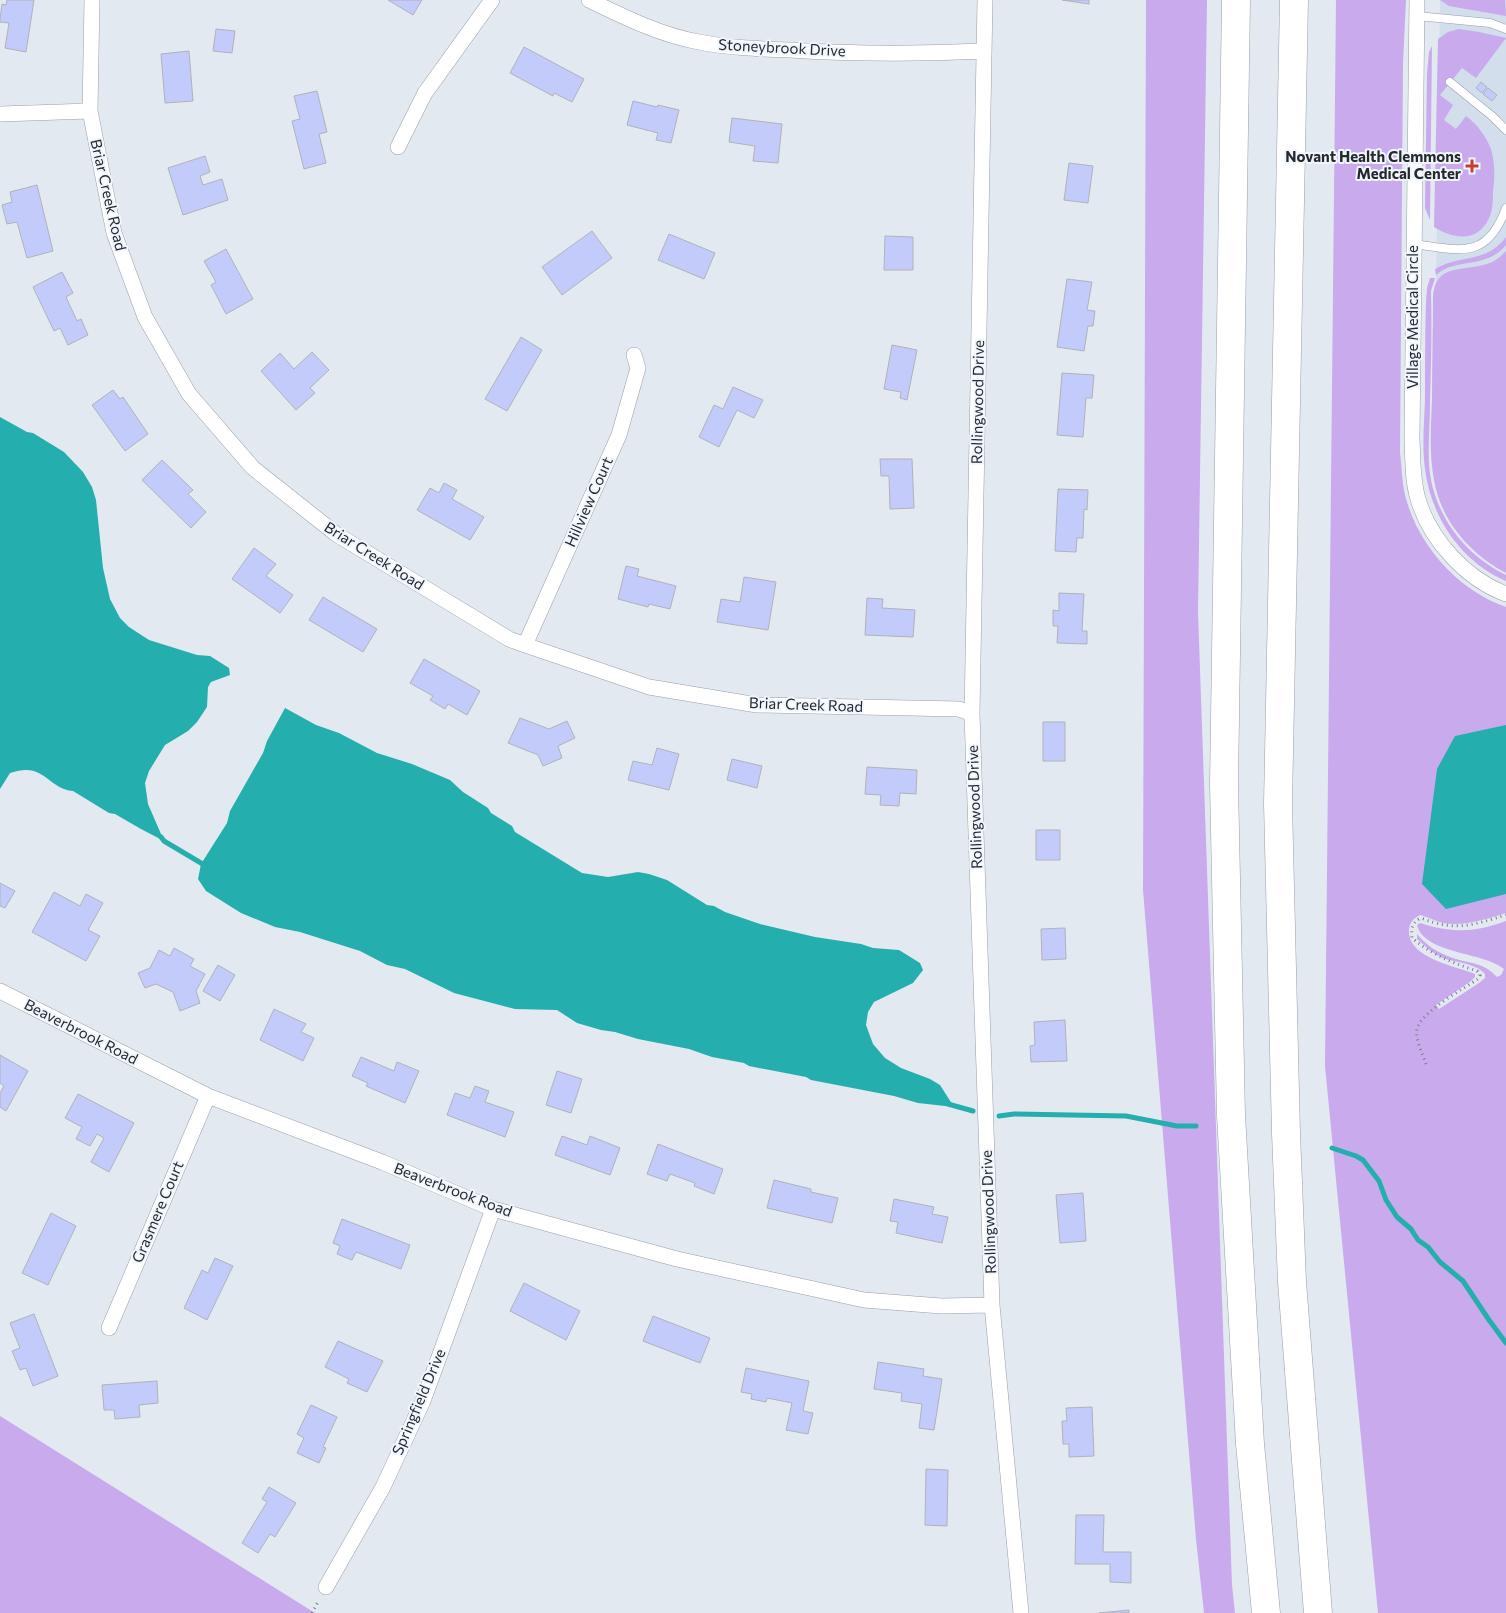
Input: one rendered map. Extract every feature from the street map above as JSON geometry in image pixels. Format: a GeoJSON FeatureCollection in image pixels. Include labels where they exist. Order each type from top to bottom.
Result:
{"type":"FeatureCollection","features":[{"type":"Feature","properties":{"kind":"highway"},"geometry":{"type":"LineString","coordinates":[[1236,0],[1224,784],[1231,1115],[1250,1444],[1266,1613]]}},
{"type":"Feature","properties":{"kind":"highway"},"geometry":{"type":"LineString","coordinates":[[1294,0],[1278,804],[1286,1133],[1292,1282],[1318,1613]]}},
{"type":"Feature","properties":{"kind":"street","name":"Briar Creek Road"},"geometry":{"type":"LineString","coordinates":[[92,0],[90,111],[114,233],[145,317],[190,394],[254,468],[336,534],[509,639],[525,645],[650,687],[757,706],[959,709],[972,714]]}},
{"type":"Feature","properties":{"kind":"street"},"geometry":{"type":"LineString","coordinates":[[398,147],[425,92],[492,0]]}},
{"type":"Feature","properties":{"kind":"street","name":"Stoneybrook Drive"},"geometry":{"type":"LineString","coordinates":[[589,0],[627,18],[669,34],[698,42],[736,48],[819,52],[947,53],[984,51]]}},
{"type":"Feature","properties":{"kind":"street","name":"Rollingwood Drive"},"geometry":{"type":"LineString","coordinates":[[985,0],[972,714],[992,1305],[1020,1613]]}},
{"type":"Feature","properties":{"kind":"street","name":"Village Medical Circle"},"geometry":{"type":"LineString","coordinates":[[1417,0],[1413,467],[1418,498],[1432,532],[1446,550],[1476,578],[1506,594]]}},
{"type":"Feature","properties":{"kind":"street"},"geometry":{"type":"LineString","coordinates":[[0,114],[90,111]]}},
{"type":"Feature","properties":{"kind":"street","name":"Hillview Court"},"geometry":{"type":"LineString","coordinates":[[525,645],[619,435],[638,368],[634,355]]}},
{"type":"Feature","properties":{"kind":"street","name":"Beaverbrook Road"},"geometry":{"type":"LineString","coordinates":[[0,991],[208,1096],[382,1162],[493,1208],[677,1259],[864,1300],[941,1306],[992,1305]]}},
{"type":"Feature","properties":{"kind":"street","name":"Grasmere Court"},"geometry":{"type":"LineString","coordinates":[[109,1328],[208,1096]]}},
{"type":"Feature","properties":{"kind":"street","name":"Springfield Drive"},"geometry":{"type":"LineString","coordinates":[[326,1588],[383,1487],[423,1401],[493,1208]]}},
{"type":"Feature","properties":{"kind":"lane"},"geometry":{"type":"LineString","coordinates":[[1417,16],[1490,23],[1506,29]]}},
{"type":"Feature","properties":{"kind":"lane"},"geometry":{"type":"LineString","coordinates":[[1450,82],[1492,116],[1506,130]]}},
{"type":"Feature","properties":{"kind":"lane"},"geometry":{"type":"LineString","coordinates":[[1414,244],[1460,250],[1481,245],[1494,233],[1501,222],[1506,208]]}},
{"type":"Feature","properties":{"kind":"path"},"geometry":{"type":"LineString","coordinates":[[1426,1064],[1417,1037],[1417,1031],[1424,1018],[1449,998],[1478,979],[1480,975],[1477,971],[1437,956],[1420,945],[1412,938],[1411,929],[1416,920],[1421,918],[1450,926],[1462,927],[1506,915]]}},
{"type":"Feature","properties":{"kind":"shaded area"},"geometry":{"type":"Polygon","coordinates":[[[1146,0],[1207,0],[1198,612],[1232,1585],[1235,1613],[1204,1613],[1196,1539],[1143,890],[1146,0]]]}},
{"type":"Feature","properties":{"kind":"shaded area"},"geometry":{"type":"Polygon","coordinates":[[[1336,0],[1406,0],[1403,63],[1400,453],[1404,490],[1413,519],[1432,552],[1444,566],[1473,590],[1489,600],[1506,607],[1506,913],[1475,922],[1459,924],[1443,923],[1420,915],[1413,920],[1409,929],[1410,939],[1415,947],[1424,954],[1445,964],[1475,974],[1471,981],[1436,1005],[1439,1009],[1479,983],[1485,978],[1485,974],[1471,965],[1443,958],[1429,950],[1417,939],[1417,934],[1429,946],[1438,951],[1453,958],[1482,966],[1497,977],[1501,975],[1504,969],[1495,963],[1456,952],[1431,942],[1422,935],[1417,925],[1420,923],[1443,929],[1473,930],[1506,921],[1506,1613],[1378,1613],[1325,1066],[1336,0]]]}},
{"type":"Feature","properties":{"kind":"shaded area","name":"Novant Health Clemmons Medical Center"},"geometry":{"type":"Polygon","coordinates":[[[1440,0],[1506,0],[1506,567],[1436,289],[1440,0]]]}},
{"type":"Feature","properties":{"kind":"shaded area"},"geometry":{"type":"Polygon","coordinates":[[[1440,0],[1505,0],[1506,16],[1449,6],[1440,0]]]}},
{"type":"Feature","properties":{"kind":"shaded area"},"geometry":{"type":"Polygon","coordinates":[[[1459,29],[1506,38],[1476,78],[1462,68],[1440,95],[1453,105],[1444,120],[1456,129],[1466,116],[1470,119],[1487,139],[1493,160],[1493,205],[1490,215],[1478,232],[1465,236],[1449,234],[1434,227],[1438,39],[1448,32],[1459,29]]]}},
{"type":"Feature","properties":{"kind":"shaded area"},"geometry":{"type":"Polygon","coordinates":[[[1432,46],[1430,220],[1425,208],[1427,73],[1429,52],[1432,46]]]}},
{"type":"Feature","properties":{"kind":"shaded area"},"geometry":{"type":"Polygon","coordinates":[[[1506,237],[1506,245],[1489,258],[1452,266],[1436,275],[1435,269],[1444,264],[1481,255],[1498,246],[1506,237]]]}},
{"type":"Feature","properties":{"kind":"shaded area"},"geometry":{"type":"Polygon","coordinates":[[[1506,251],[1506,573],[1469,546],[1450,522],[1443,509],[1434,480],[1431,440],[1433,297],[1435,286],[1444,274],[1490,263],[1506,251]]]}},
{"type":"Feature","properties":{"kind":"shaded area"},"geometry":{"type":"Polygon","coordinates":[[[1430,278],[1435,278],[1431,291],[1429,464],[1431,482],[1443,515],[1452,530],[1476,556],[1506,575],[1506,581],[1490,573],[1462,550],[1441,521],[1428,487],[1423,444],[1426,302],[1430,278]]]}},
{"type":"Feature","properties":{"kind":"shaded area"},"geometry":{"type":"Polygon","coordinates":[[[0,1416],[315,1613],[0,1613],[0,1416]]]}},
{"type":"Feature","properties":{"kind":"water"},"geometry":{"type":"Polygon","coordinates":[[[0,417],[27,432],[33,433],[64,452],[83,472],[92,487],[96,500],[103,568],[110,599],[120,618],[129,627],[149,640],[197,655],[210,656],[229,668],[230,675],[211,682],[208,687],[207,707],[197,722],[188,731],[165,745],[149,771],[145,783],[148,804],[164,841],[31,770],[10,773],[0,789],[0,417]]]}},
{"type":"Feature","properties":{"kind":"water"},"geometry":{"type":"Polygon","coordinates":[[[285,708],[316,725],[339,733],[377,753],[412,764],[450,780],[463,792],[488,808],[491,813],[512,826],[515,832],[582,873],[608,877],[638,872],[649,874],[667,880],[707,905],[760,924],[873,948],[899,950],[920,963],[923,970],[913,983],[874,1002],[868,1012],[866,1025],[873,1044],[885,1058],[901,1068],[930,1079],[940,1085],[954,1107],[918,1103],[894,1096],[811,1080],[806,1077],[712,1057],[689,1049],[601,1030],[577,1023],[557,1010],[515,1009],[454,993],[405,969],[387,965],[360,951],[300,932],[275,927],[241,913],[206,891],[198,879],[201,864],[227,823],[230,811],[263,753],[267,741],[285,708]]]}},
{"type":"Feature","properties":{"kind":"water"},"geometry":{"type":"Polygon","coordinates":[[[1506,725],[1506,894],[1446,909],[1422,884],[1437,769],[1455,736],[1506,725]]]}},
{"type":"Feature","properties":{"kind":"building"},"geometry":{"type":"Polygon","coordinates":[[[7,0],[34,0],[26,52],[5,48],[9,23],[0,22],[0,19],[2,4],[6,5],[7,0]]]}},
{"type":"Feature","properties":{"kind":"building"},"geometry":{"type":"Polygon","coordinates":[[[388,0],[422,0],[413,15],[388,0]]]}},
{"type":"Feature","properties":{"kind":"building"},"geometry":{"type":"Polygon","coordinates":[[[1062,0],[1089,0],[1089,4],[1062,0]]]}},
{"type":"Feature","properties":{"kind":"building"},"geometry":{"type":"Polygon","coordinates":[[[216,29],[235,31],[232,53],[213,51],[216,29]]]}},
{"type":"Feature","properties":{"kind":"building"},"geometry":{"type":"Polygon","coordinates":[[[524,47],[584,79],[572,102],[554,93],[553,96],[510,73],[524,47]]]}},
{"type":"Feature","properties":{"kind":"building"},"geometry":{"type":"Polygon","coordinates":[[[189,51],[193,101],[165,103],[161,54],[189,51]]]}},
{"type":"Feature","properties":{"kind":"building"},"geometry":{"type":"Polygon","coordinates":[[[1481,82],[1487,87],[1482,93],[1476,88],[1481,82]]]}},
{"type":"Feature","properties":{"kind":"building"},"geometry":{"type":"Polygon","coordinates":[[[1488,88],[1497,95],[1492,101],[1483,94],[1488,88]]]}},
{"type":"Feature","properties":{"kind":"building"},"geometry":{"type":"Polygon","coordinates":[[[317,91],[327,132],[319,134],[326,163],[304,169],[292,121],[300,119],[294,96],[317,91]]]}},
{"type":"Feature","properties":{"kind":"building"},"geometry":{"type":"Polygon","coordinates":[[[633,101],[679,110],[671,143],[656,140],[658,133],[627,125],[633,101]]]}},
{"type":"Feature","properties":{"kind":"building"},"geometry":{"type":"Polygon","coordinates":[[[732,118],[782,124],[778,163],[753,161],[755,146],[729,142],[732,118]]]}},
{"type":"Feature","properties":{"kind":"building"},"geometry":{"type":"Polygon","coordinates":[[[205,156],[210,172],[200,176],[203,185],[222,179],[228,200],[183,215],[168,168],[205,156]]]}},
{"type":"Feature","properties":{"kind":"building"},"geometry":{"type":"Polygon","coordinates":[[[1069,163],[1093,166],[1088,203],[1064,200],[1069,163]]]}},
{"type":"Feature","properties":{"kind":"building"},"geometry":{"type":"Polygon","coordinates":[[[37,185],[53,251],[27,258],[17,222],[7,224],[2,205],[12,202],[10,192],[37,185]]]}},
{"type":"Feature","properties":{"kind":"building"},"geometry":{"type":"Polygon","coordinates":[[[592,231],[612,258],[562,295],[542,267],[592,231]]]}},
{"type":"Feature","properties":{"kind":"building"},"geometry":{"type":"Polygon","coordinates":[[[669,234],[715,253],[704,279],[658,260],[669,234]]]}},
{"type":"Feature","properties":{"kind":"building"},"geometry":{"type":"Polygon","coordinates":[[[885,236],[913,237],[913,270],[884,270],[885,236]]]}},
{"type":"Feature","properties":{"kind":"building"},"geometry":{"type":"Polygon","coordinates":[[[226,249],[253,299],[226,314],[211,285],[216,282],[204,261],[226,249]]]}},
{"type":"Feature","properties":{"kind":"building"},"geometry":{"type":"Polygon","coordinates":[[[62,272],[73,293],[66,297],[77,321],[81,319],[88,335],[68,345],[60,328],[54,331],[33,287],[62,272]]]}},
{"type":"Feature","properties":{"kind":"building"},"geometry":{"type":"Polygon","coordinates":[[[1067,279],[1092,282],[1087,310],[1095,311],[1093,326],[1088,326],[1084,351],[1057,347],[1067,279]]]}},
{"type":"Feature","properties":{"kind":"building"},"geometry":{"type":"Polygon","coordinates":[[[521,337],[542,350],[507,411],[485,399],[521,337]]]}},
{"type":"Feature","properties":{"kind":"building"},"geometry":{"type":"Polygon","coordinates":[[[892,345],[917,350],[907,400],[900,398],[901,392],[884,389],[892,345]]]}},
{"type":"Feature","properties":{"kind":"building"},"geometry":{"type":"Polygon","coordinates":[[[312,352],[329,370],[310,388],[315,393],[296,410],[261,371],[280,353],[294,369],[312,352]]]}},
{"type":"Feature","properties":{"kind":"building"},"geometry":{"type":"Polygon","coordinates":[[[1062,373],[1094,375],[1092,398],[1086,398],[1083,437],[1057,435],[1062,373]]]}},
{"type":"Feature","properties":{"kind":"building"},"geometry":{"type":"Polygon","coordinates":[[[733,387],[763,400],[754,418],[737,410],[719,447],[699,437],[714,405],[723,409],[733,387]]]}},
{"type":"Feature","properties":{"kind":"building"},"geometry":{"type":"Polygon","coordinates":[[[113,390],[120,399],[123,397],[148,434],[125,451],[92,405],[113,390]]]}},
{"type":"Feature","properties":{"kind":"building"},"geometry":{"type":"Polygon","coordinates":[[[880,459],[912,459],[914,508],[890,509],[889,476],[881,476],[880,459]]]}},
{"type":"Feature","properties":{"kind":"building"},"geometry":{"type":"Polygon","coordinates":[[[162,460],[193,490],[188,494],[206,512],[191,528],[142,480],[162,460]]]}},
{"type":"Feature","properties":{"kind":"building"},"geometry":{"type":"Polygon","coordinates":[[[444,483],[457,490],[452,499],[484,517],[470,540],[417,510],[430,488],[439,493],[444,483]]]}},
{"type":"Feature","properties":{"kind":"building"},"geometry":{"type":"Polygon","coordinates":[[[1058,489],[1088,490],[1087,510],[1084,509],[1083,538],[1077,538],[1076,552],[1055,551],[1058,489]]]}},
{"type":"Feature","properties":{"kind":"building"},"geometry":{"type":"Polygon","coordinates":[[[254,548],[276,564],[266,576],[293,595],[280,613],[232,579],[254,548]]]}},
{"type":"Feature","properties":{"kind":"building"},"geometry":{"type":"Polygon","coordinates":[[[626,566],[639,569],[637,576],[676,586],[670,609],[649,604],[648,607],[618,599],[626,566]]]}},
{"type":"Feature","properties":{"kind":"building"},"geometry":{"type":"Polygon","coordinates":[[[744,577],[776,582],[768,630],[717,622],[721,599],[740,602],[744,577]]]}},
{"type":"Feature","properties":{"kind":"building"},"geometry":{"type":"Polygon","coordinates":[[[1059,593],[1084,594],[1082,631],[1087,631],[1087,644],[1057,643],[1058,626],[1053,626],[1053,610],[1059,611],[1059,593]]]}},
{"type":"Feature","properties":{"kind":"building"},"geometry":{"type":"Polygon","coordinates":[[[323,597],[377,629],[363,652],[309,620],[323,597]]]}},
{"type":"Feature","properties":{"kind":"building"},"geometry":{"type":"Polygon","coordinates":[[[867,598],[883,599],[882,608],[915,610],[913,637],[865,635],[867,598]]]}},
{"type":"Feature","properties":{"kind":"building"},"geometry":{"type":"Polygon","coordinates":[[[424,659],[480,691],[467,715],[448,704],[445,709],[430,700],[433,696],[410,683],[424,659]]]}},
{"type":"Feature","properties":{"kind":"building"},"geometry":{"type":"Polygon","coordinates":[[[520,718],[549,729],[567,721],[575,738],[558,746],[562,758],[543,766],[538,755],[508,743],[520,718]]]}},
{"type":"Feature","properties":{"kind":"building"},"geometry":{"type":"Polygon","coordinates":[[[1043,722],[1065,722],[1065,761],[1043,761],[1043,722]]]}},
{"type":"Feature","properties":{"kind":"building"},"geometry":{"type":"Polygon","coordinates":[[[657,748],[679,754],[669,790],[628,780],[633,761],[652,765],[657,748]]]}},
{"type":"Feature","properties":{"kind":"building"},"geometry":{"type":"Polygon","coordinates":[[[732,759],[762,766],[757,788],[727,780],[732,759]]]}},
{"type":"Feature","properties":{"kind":"building"},"geometry":{"type":"Polygon","coordinates":[[[867,767],[917,770],[916,794],[900,793],[899,806],[880,805],[881,795],[865,794],[867,767]]]}},
{"type":"Feature","properties":{"kind":"building"},"geometry":{"type":"Polygon","coordinates":[[[1036,830],[1060,830],[1060,860],[1036,860],[1036,830]]]}},
{"type":"Feature","properties":{"kind":"building"},"geometry":{"type":"Polygon","coordinates":[[[0,883],[15,891],[5,908],[0,906],[0,883]]]}},
{"type":"Feature","properties":{"kind":"building"},"geometry":{"type":"Polygon","coordinates":[[[54,892],[80,906],[86,894],[103,903],[88,930],[100,936],[86,961],[32,932],[54,892]]]}},
{"type":"Feature","properties":{"kind":"building"},"geometry":{"type":"Polygon","coordinates":[[[1065,928],[1066,959],[1042,960],[1041,929],[1065,928]]]}},
{"type":"Feature","properties":{"kind":"building"},"geometry":{"type":"Polygon","coordinates":[[[174,948],[194,959],[190,966],[205,974],[196,991],[200,1003],[180,1011],[173,992],[156,984],[145,988],[138,973],[150,968],[159,950],[170,956],[174,948]]]}},
{"type":"Feature","properties":{"kind":"building"},"geometry":{"type":"Polygon","coordinates":[[[218,965],[235,975],[220,1001],[203,991],[218,965]]]}},
{"type":"Feature","properties":{"kind":"building"},"geometry":{"type":"Polygon","coordinates":[[[274,1009],[306,1024],[301,1032],[314,1038],[303,1061],[260,1040],[274,1009]]]}},
{"type":"Feature","properties":{"kind":"building"},"geometry":{"type":"Polygon","coordinates":[[[1065,1020],[1067,1061],[1031,1062],[1030,1046],[1035,1045],[1034,1022],[1065,1020]]]}},
{"type":"Feature","properties":{"kind":"building"},"geometry":{"type":"Polygon","coordinates":[[[0,1055],[28,1071],[6,1111],[0,1107],[0,1093],[4,1086],[0,1083],[0,1055]]]}},
{"type":"Feature","properties":{"kind":"building"},"geometry":{"type":"Polygon","coordinates":[[[361,1057],[394,1071],[397,1062],[419,1071],[405,1103],[366,1086],[368,1083],[352,1076],[361,1057]]]}},
{"type":"Feature","properties":{"kind":"building"},"geometry":{"type":"Polygon","coordinates":[[[557,1071],[582,1079],[571,1113],[546,1105],[557,1071]]]}},
{"type":"Feature","properties":{"kind":"building"},"geometry":{"type":"Polygon","coordinates":[[[475,1086],[489,1091],[485,1102],[514,1112],[505,1137],[447,1115],[455,1093],[470,1098],[475,1086]]]}},
{"type":"Feature","properties":{"kind":"building"},"geometry":{"type":"Polygon","coordinates":[[[78,1094],[134,1123],[109,1172],[91,1162],[104,1138],[97,1134],[90,1146],[76,1139],[82,1127],[65,1118],[78,1094]]]}},
{"type":"Feature","properties":{"kind":"building"},"geometry":{"type":"Polygon","coordinates":[[[562,1136],[587,1145],[590,1136],[620,1148],[610,1175],[555,1155],[562,1136]]]}},
{"type":"Feature","properties":{"kind":"building"},"geometry":{"type":"Polygon","coordinates":[[[658,1144],[723,1169],[714,1194],[694,1186],[695,1183],[670,1174],[667,1181],[647,1174],[658,1144]]]}},
{"type":"Feature","properties":{"kind":"building"},"geometry":{"type":"Polygon","coordinates":[[[774,1180],[811,1189],[811,1192],[838,1198],[832,1223],[767,1208],[774,1180]]]}},
{"type":"Feature","properties":{"kind":"building"},"geometry":{"type":"Polygon","coordinates":[[[1083,1193],[1086,1241],[1060,1243],[1056,1195],[1083,1193]]]}},
{"type":"Feature","properties":{"kind":"building"},"geometry":{"type":"Polygon","coordinates":[[[894,1199],[934,1207],[932,1214],[948,1217],[942,1243],[896,1233],[898,1222],[890,1221],[894,1199]]]}},
{"type":"Feature","properties":{"kind":"building"},"geometry":{"type":"Polygon","coordinates":[[[51,1213],[76,1226],[48,1285],[22,1273],[51,1213]]]}},
{"type":"Feature","properties":{"kind":"building"},"geometry":{"type":"Polygon","coordinates":[[[342,1219],[410,1245],[401,1269],[356,1252],[352,1260],[337,1254],[340,1246],[333,1243],[342,1219]]]}},
{"type":"Feature","properties":{"kind":"building"},"geometry":{"type":"Polygon","coordinates":[[[215,1258],[233,1266],[207,1320],[184,1308],[202,1270],[208,1273],[215,1258]]]}},
{"type":"Feature","properties":{"kind":"building"},"geometry":{"type":"Polygon","coordinates":[[[524,1283],[580,1311],[566,1340],[510,1311],[524,1283]]]}},
{"type":"Feature","properties":{"kind":"building"},"geometry":{"type":"Polygon","coordinates":[[[34,1314],[58,1376],[33,1386],[26,1368],[20,1370],[12,1351],[20,1348],[10,1323],[34,1314]]]}},
{"type":"Feature","properties":{"kind":"building"},"geometry":{"type":"Polygon","coordinates":[[[653,1316],[710,1338],[700,1363],[643,1341],[653,1316]]]}},
{"type":"Feature","properties":{"kind":"building"},"geometry":{"type":"Polygon","coordinates":[[[338,1341],[383,1361],[367,1392],[347,1383],[349,1379],[325,1367],[338,1341]]]}},
{"type":"Feature","properties":{"kind":"building"},"geometry":{"type":"Polygon","coordinates":[[[878,1362],[924,1369],[923,1376],[942,1379],[934,1430],[919,1428],[922,1404],[901,1401],[902,1393],[874,1389],[878,1362]]]}},
{"type":"Feature","properties":{"kind":"building"},"geometry":{"type":"Polygon","coordinates":[[[746,1368],[809,1381],[803,1411],[813,1413],[808,1434],[786,1430],[792,1403],[767,1398],[766,1402],[751,1399],[752,1394],[741,1392],[746,1368]]]}},
{"type":"Feature","properties":{"kind":"building"},"geometry":{"type":"Polygon","coordinates":[[[157,1381],[158,1403],[139,1405],[140,1417],[115,1419],[114,1410],[104,1410],[102,1385],[157,1381]]]}},
{"type":"Feature","properties":{"kind":"building"},"geometry":{"type":"Polygon","coordinates":[[[311,1405],[337,1417],[323,1447],[326,1448],[319,1463],[297,1453],[304,1438],[297,1434],[311,1405]]]}},
{"type":"Feature","properties":{"kind":"building"},"geometry":{"type":"Polygon","coordinates":[[[1092,1407],[1094,1456],[1069,1457],[1069,1444],[1063,1444],[1062,1421],[1067,1421],[1066,1408],[1092,1407]]]}},
{"type":"Feature","properties":{"kind":"building"},"geometry":{"type":"Polygon","coordinates":[[[926,1469],[948,1470],[947,1526],[925,1525],[926,1469]]]}},
{"type":"Feature","properties":{"kind":"building"},"geometry":{"type":"Polygon","coordinates":[[[269,1487],[296,1503],[275,1537],[270,1534],[258,1553],[242,1543],[267,1502],[262,1499],[269,1487]]]}},
{"type":"Feature","properties":{"kind":"building"},"geometry":{"type":"Polygon","coordinates":[[[1076,1515],[1104,1515],[1103,1552],[1131,1552],[1131,1583],[1110,1582],[1110,1564],[1075,1564],[1076,1515]]]}},
{"type":"Feature","properties":{"kind":"building"},"geometry":{"type":"Polygon","coordinates":[[[1129,1610],[1129,1613],[1099,1613],[1129,1610]]]}},
{"type":"Feature","properties":{"kind":"waterway"},"geometry":{"type":"LineString","coordinates":[[161,837],[164,841],[206,866]]}},
{"type":"Feature","properties":{"kind":"waterway"},"geometry":{"type":"LineString","coordinates":[[948,1104],[973,1111]]}},
{"type":"Feature","properties":{"kind":"waterway"},"geometry":{"type":"LineString","coordinates":[[999,1116],[1014,1114],[1126,1116],[1177,1126],[1196,1126]]}},
{"type":"Feature","properties":{"kind":"waterway"},"geometry":{"type":"LineString","coordinates":[[1332,1148],[1363,1160],[1379,1181],[1386,1200],[1397,1217],[1411,1229],[1418,1240],[1428,1247],[1440,1262],[1463,1281],[1506,1343]]}},
{"type":"Feature","properties":{"kind":"place","name":"Novant Health Clemmons Medical Center"},"geometry":{"type":"Point","coordinates":[1472,166]}}]}
